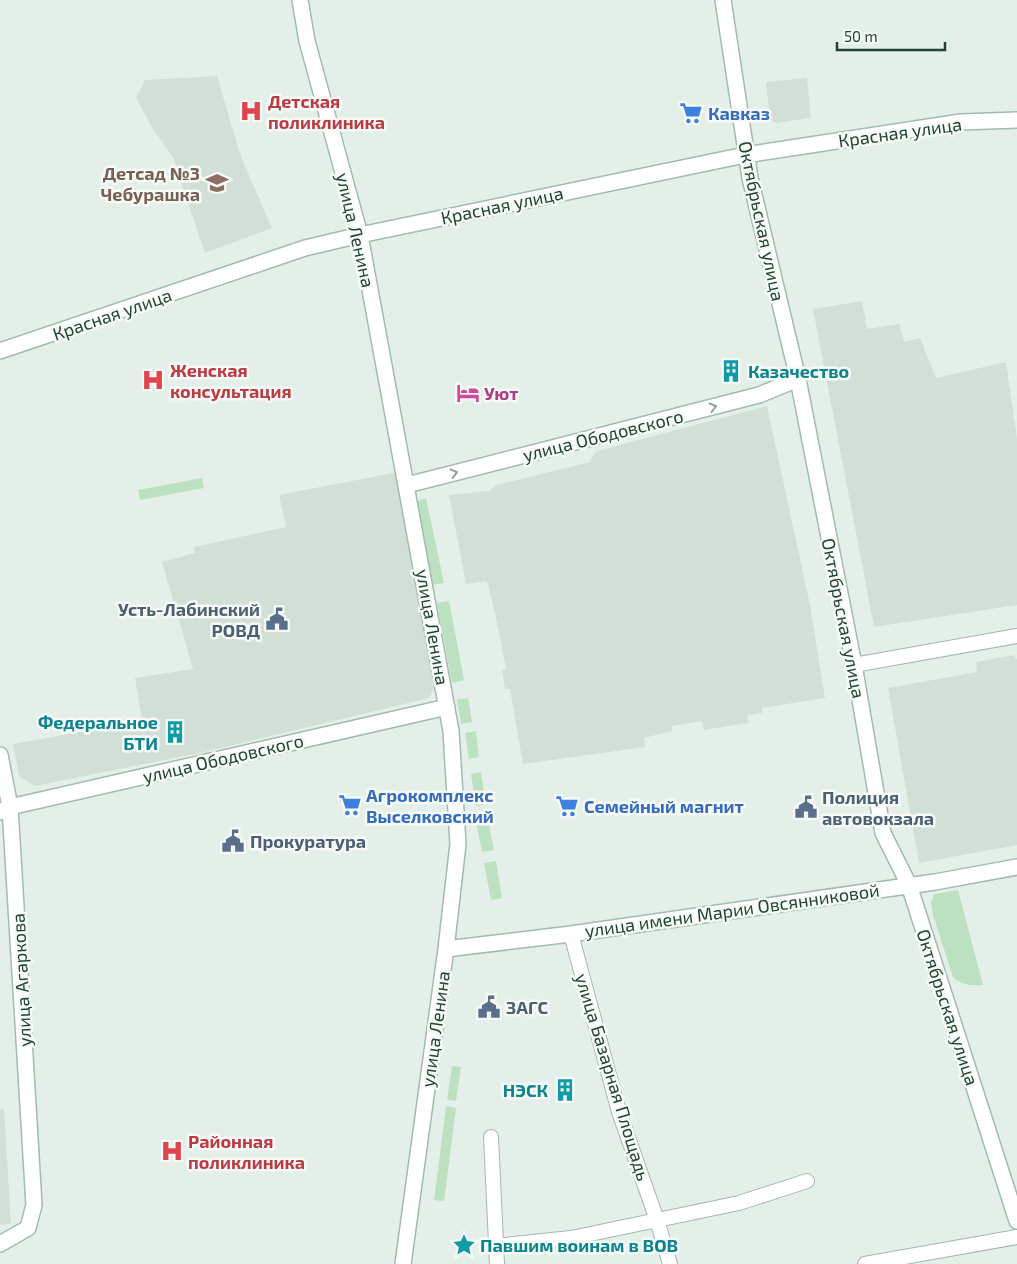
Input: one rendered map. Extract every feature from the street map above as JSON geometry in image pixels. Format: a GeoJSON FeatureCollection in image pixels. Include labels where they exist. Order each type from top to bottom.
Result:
{"type":"FeatureCollection","features":[{"type":"Feature","properties":{"kind":"street","name":"улица Ленина"},"geometry":{"type":"LineString","coordinates":[[300,0],[307,41],[360,235],[451,731],[458,844],[446,949],[403,1264]]}},
{"type":"Feature","properties":{"kind":"street","name":"Октябрьская улица"},"geometry":{"type":"LineString","coordinates":[[723,0],[745,155],[798,379],[854,665],[883,832],[909,885],[1017,1221]]}},
{"type":"Feature","properties":{"kind":"street","name":"Красная улица"},"geometry":{"type":"LineString","coordinates":[[0,351],[305,248],[360,235],[745,155],[961,122],[1017,120]]}},
{"type":"Feature","properties":{"kind":"street","name":"улица Ободовского"},"geometry":{"type":"LineString","coordinates":[[407,485],[759,395],[798,379]]}},
{"type":"Feature","properties":{"kind":"street"},"geometry":{"type":"LineString","coordinates":[[854,665],[1017,636]]}},
{"type":"Feature","properties":{"kind":"street","name":"улица Ободовского"},"geometry":{"type":"LineString","coordinates":[[5,810],[447,707]]}},
{"type":"Feature","properties":{"kind":"street","name":"улица Агаркова"},"geometry":{"type":"LineString","coordinates":[[0,756],[34,1205],[28,1228],[0,1244]]}},
{"type":"Feature","properties":{"kind":"street","name":"улица имени Марии Овсянниковой"},"geometry":{"type":"LineString","coordinates":[[446,949],[570,934],[909,885],[1017,867]]}},
{"type":"Feature","properties":{"kind":"street","name":"улица Базарная Площадь"},"geometry":{"type":"LineString","coordinates":[[570,934],[620,1112],[670,1264]]}},
{"type":"Feature","properties":{"kind":"street"},"geometry":{"type":"LineString","coordinates":[[491,1137],[496,1264]]}},
{"type":"Feature","properties":{"kind":"street"},"geometry":{"type":"LineString","coordinates":[[495,1246],[571,1238],[739,1203],[807,1180]]}},
{"type":"Feature","properties":{"kind":"street"},"geometry":{"type":"LineString","coordinates":[[865,1264],[1017,1237]]}},
{"type":"Feature","properties":{"kind":"shaded area","name":"Детсад №3 Чебурашка"},"geometry":{"type":"Polygon","coordinates":[[[217,76],[241,157],[272,228],[205,253],[173,157],[154,131],[136,98],[145,80],[217,76]]]}},
{"type":"Feature","properties":{"kind":"shaded area"},"geometry":{"type":"Polygon","coordinates":[[[807,78],[811,118],[776,123],[770,120],[766,82],[807,78]]]}},
{"type":"Feature","properties":{"kind":"shaded area"},"geometry":{"type":"Polygon","coordinates":[[[862,301],[867,329],[899,324],[904,342],[920,338],[936,378],[1006,362],[1017,439],[1017,605],[874,627],[813,309],[862,301]]]}},
{"type":"Feature","properties":{"kind":"shaded area"},"geometry":{"type":"Polygon","coordinates":[[[767,406],[810,605],[825,698],[762,708],[762,713],[747,715],[748,723],[704,730],[702,721],[672,726],[672,731],[644,738],[645,747],[523,764],[510,689],[505,689],[502,670],[506,669],[487,581],[466,584],[449,495],[488,491],[497,485],[591,462],[592,457],[597,451],[767,406]]]}},
{"type":"Feature","properties":{"kind":"shaded area"},"geometry":{"type":"Polygon","coordinates":[[[398,472],[438,678],[429,698],[204,752],[35,786],[19,776],[13,744],[142,721],[135,678],[193,669],[162,562],[195,553],[194,547],[286,527],[279,495],[398,472]]]}},
{"type":"Feature","properties":{"kind":"shaded area"},"geometry":{"type":"Polygon","coordinates":[[[1014,655],[1015,659],[1017,659],[1017,845],[919,863],[888,688],[977,672],[976,662],[1014,655]]]}},
{"type":"Feature","properties":{"kind":"shaded area"},"geometry":{"type":"Polygon","coordinates":[[[4,1109],[11,1223],[0,1225],[0,1110],[4,1109]]]}},
{"type":"Feature","properties":{"kind":"green space"},"geometry":{"type":"Polygon","coordinates":[[[202,478],[204,488],[140,500],[138,490],[202,478]]]}},
{"type":"Feature","properties":{"kind":"green space"},"geometry":{"type":"Polygon","coordinates":[[[426,498],[444,583],[432,585],[416,506],[418,501],[426,498]]]}},
{"type":"Feature","properties":{"kind":"green space"},"geometry":{"type":"Polygon","coordinates":[[[449,601],[464,680],[452,683],[437,603],[449,601]]]}},
{"type":"Feature","properties":{"kind":"green space"},"geometry":{"type":"Polygon","coordinates":[[[468,698],[472,722],[461,724],[457,700],[468,698]]]}},
{"type":"Feature","properties":{"kind":"green space"},"geometry":{"type":"Polygon","coordinates":[[[476,731],[479,757],[469,759],[465,733],[476,731]]]}},
{"type":"Feature","properties":{"kind":"green space"},"geometry":{"type":"Polygon","coordinates":[[[481,772],[486,805],[476,806],[471,774],[481,772]]]}},
{"type":"Feature","properties":{"kind":"green space"},"geometry":{"type":"Polygon","coordinates":[[[487,815],[494,850],[482,852],[475,817],[487,815]]]}},
{"type":"Feature","properties":{"kind":"green space"},"geometry":{"type":"Polygon","coordinates":[[[496,861],[502,898],[491,900],[484,863],[496,861]]]}},
{"type":"Feature","properties":{"kind":"green space"},"geometry":{"type":"Polygon","coordinates":[[[958,890],[983,985],[967,984],[953,977],[933,915],[931,903],[934,894],[958,890]]]}},
{"type":"Feature","properties":{"kind":"green space"},"geometry":{"type":"Polygon","coordinates":[[[452,1066],[461,1067],[456,1101],[447,1100],[452,1066]]]}},
{"type":"Feature","properties":{"kind":"green space"},"geometry":{"type":"Polygon","coordinates":[[[446,1106],[456,1108],[444,1201],[434,1200],[446,1106]]]}},
{"type":"Feature","properties":{"kind":"place","name":"Детская поликлиника"},"geometry":{"type":"Point","coordinates":[251,111]}},
{"type":"Feature","properties":{"kind":"place","name":"Кавказ"},"geometry":{"type":"Point","coordinates":[691,113]}},
{"type":"Feature","properties":{"kind":"place","name":"Детсад №3 Чебурашка"},"geometry":{"type":"Point","coordinates":[217,183]}},
{"type":"Feature","properties":{"kind":"place","name":"Казачество"},"geometry":{"type":"Point","coordinates":[731,371]}},
{"type":"Feature","properties":{"kind":"place","name":"Женская консультация"},"geometry":{"type":"Point","coordinates":[153,380]}},
{"type":"Feature","properties":{"kind":"place","name":"Уют"},"geometry":{"type":"Point","coordinates":[468,393]}},
{"type":"Feature","properties":{"kind":"place","name":"Усть-Лабинский РОВД"},"geometry":{"type":"Point","coordinates":[277,619]}},
{"type":"Feature","properties":{"kind":"place","name":"Федеральное БТИ"},"geometry":{"type":"Point","coordinates":[175,732]}},
{"type":"Feature","properties":{"kind":"place","name":"Агрокомплекс Выселковский"},"geometry":{"type":"Point","coordinates":[350,805]}},
{"type":"Feature","properties":{"kind":"place","name":"Семейный магнит"},"geometry":{"type":"Point","coordinates":[567,806]}},
{"type":"Feature","properties":{"kind":"place","name":"Полиция автовокзала"},"geometry":{"type":"Point","coordinates":[806,807]}},
{"type":"Feature","properties":{"kind":"place","name":"Прокуратура"},"geometry":{"type":"Point","coordinates":[233,841]}},
{"type":"Feature","properties":{"kind":"place","name":"ЗАГС"},"geometry":{"type":"Point","coordinates":[489,1007]}},
{"type":"Feature","properties":{"kind":"place","name":"НЭСК"},"geometry":{"type":"Point","coordinates":[565,1090]}},
{"type":"Feature","properties":{"kind":"place","name":"Районная поликлиника"},"geometry":{"type":"Point","coordinates":[172,1151]}},
{"type":"Feature","properties":{"kind":"place","name":"Павшим воинам в ВОВ"},"geometry":{"type":"Point","coordinates":[464,1245]}}]}
